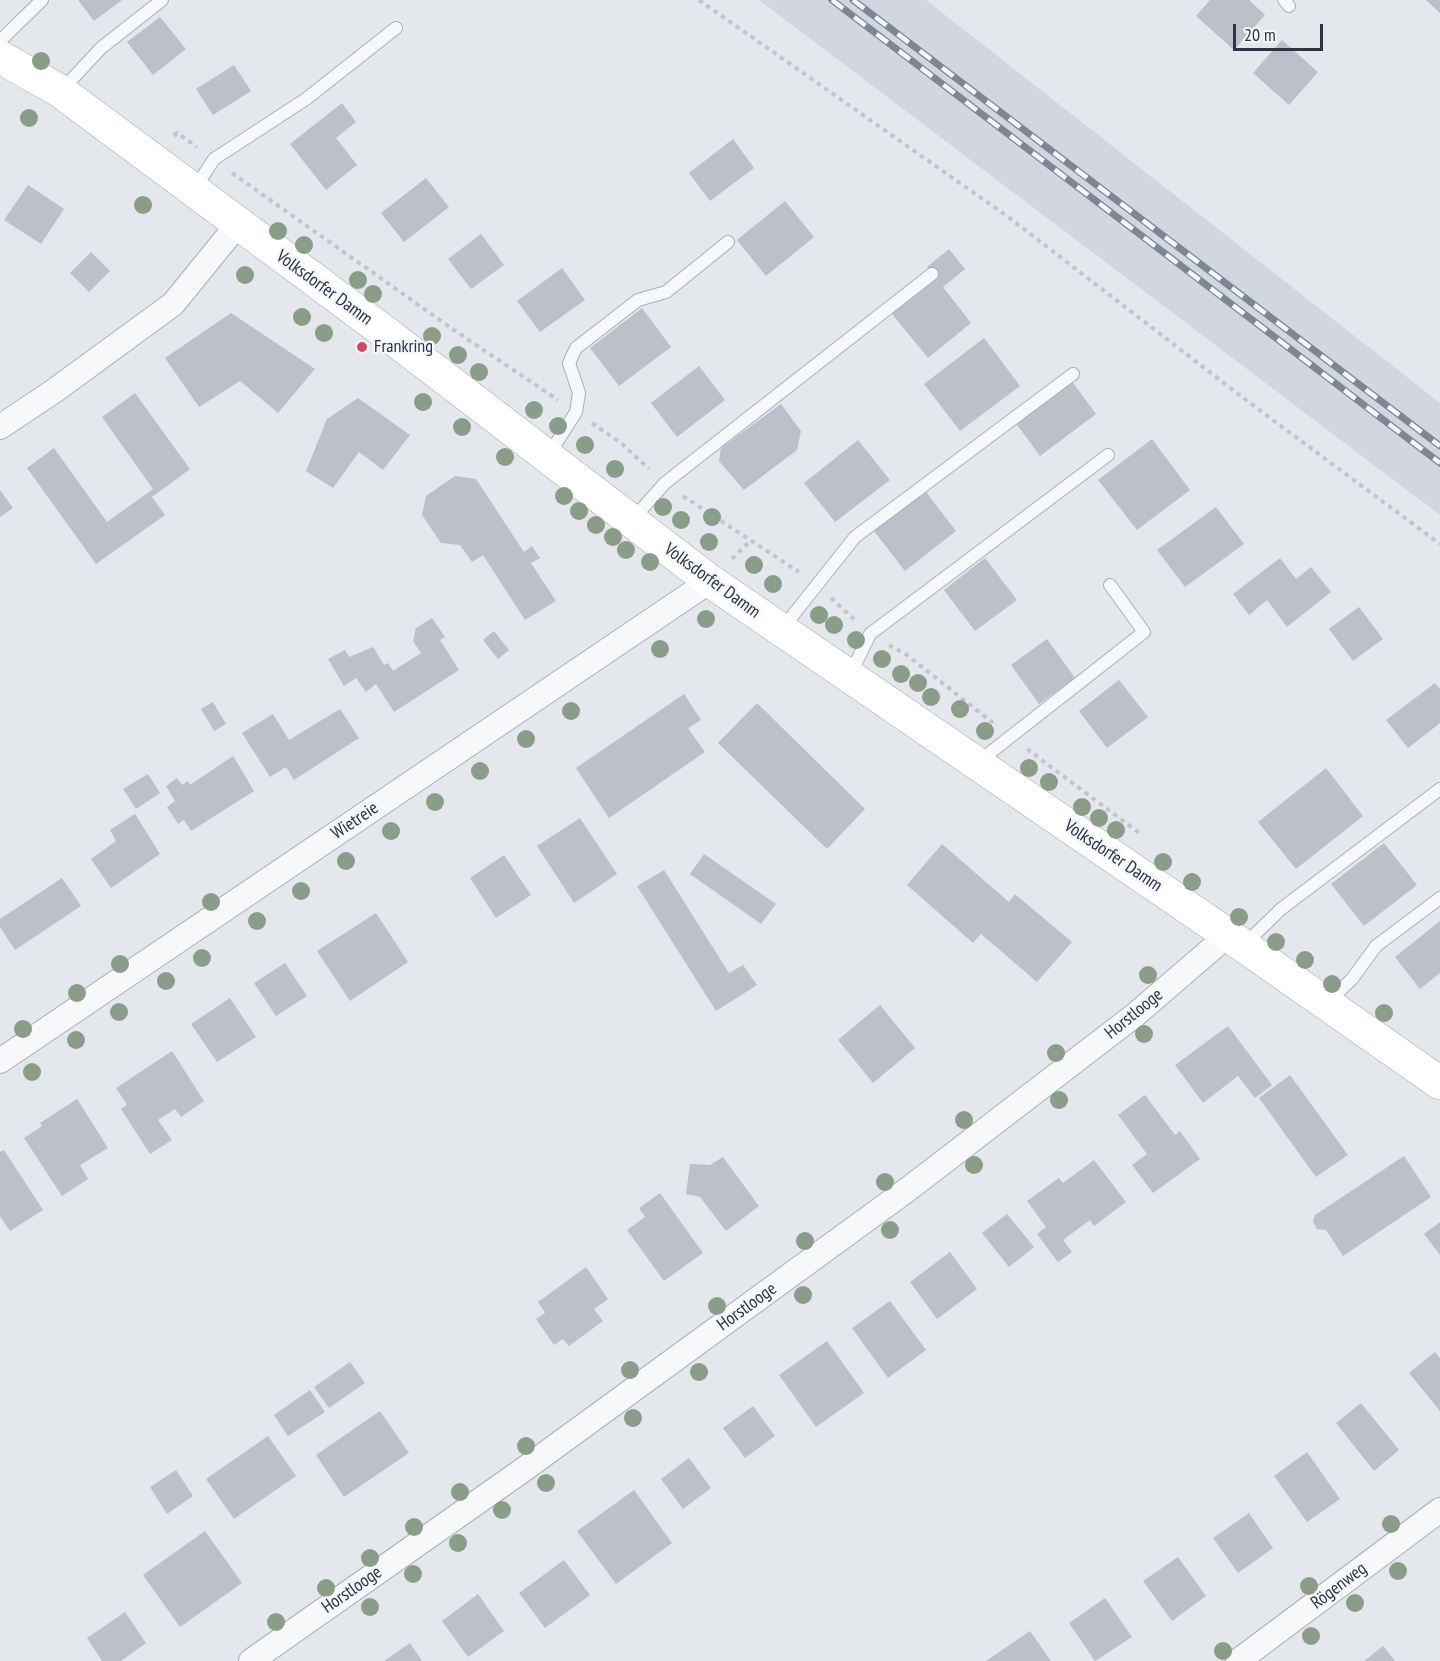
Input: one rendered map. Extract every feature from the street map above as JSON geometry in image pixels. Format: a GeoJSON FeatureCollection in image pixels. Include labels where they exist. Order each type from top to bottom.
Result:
{"type":"FeatureCollection","features":[{"type":"Feature","properties":{"kind":"main road","name":"Volksdorfer Damm"},"geometry":{"type":"LineString","coordinates":[[0,57],[60,91],[710,581],[1236,940],[1440,1083]]}},
{"type":"Feature","properties":{"kind":"street"},"geometry":{"type":"LineString","coordinates":[[0,427],[54,391],[172,304],[238,224]]}},
{"type":"Feature","properties":{"kind":"street","name":"Wietreie"},"geometry":{"type":"LineString","coordinates":[[0,1061],[710,581]]}},
{"type":"Feature","properties":{"kind":"street","name":"Horstlooge"},"geometry":{"type":"LineString","coordinates":[[251,1661],[523,1470],[907,1190],[1236,940]]}},
{"type":"Feature","properties":{"kind":"street","name":"Rögenweg"},"geometry":{"type":"LineString","coordinates":[[1238,1661],[1440,1510]]}},
{"type":"Feature","properties":{"kind":"lane"},"geometry":{"type":"LineString","coordinates":[[0,41],[42,0]]}},
{"type":"Feature","properties":{"kind":"lane"},"geometry":{"type":"LineString","coordinates":[[60,91],[101,48],[162,0]]}},
{"type":"Feature","properties":{"kind":"lane"},"geometry":{"type":"LineString","coordinates":[[194,190],[214,159],[306,99],[396,28]]}},
{"type":"Feature","properties":{"kind":"lane"},"geometry":{"type":"LineString","coordinates":[[547,457],[576,412],[579,393],[569,363],[576,348],[638,300],[666,292],[728,242]]}},
{"type":"Feature","properties":{"kind":"lane"},"geometry":{"type":"LineString","coordinates":[[631,521],[665,483],[932,274]]}},
{"type":"Feature","properties":{"kind":"lane"},"geometry":{"type":"LineString","coordinates":[[781,630],[855,537],[1073,374]]}},
{"type":"Feature","properties":{"kind":"lane"},"geometry":{"type":"LineString","coordinates":[[849,676],[870,634],[1108,455]]}},
{"type":"Feature","properties":{"kind":"lane"},"geometry":{"type":"LineString","coordinates":[[976,763],[1144,632],[1110,585]]}},
{"type":"Feature","properties":{"kind":"lane"},"geometry":{"type":"LineString","coordinates":[[1236,940],[1281,909],[1440,789]]}},
{"type":"Feature","properties":{"kind":"lane"},"geometry":{"type":"LineString","coordinates":[[1326,1004],[1352,980],[1376,946],[1440,898]]}},
{"type":"Feature","properties":{"kind":"path"},"geometry":{"type":"LineString","coordinates":[[699,0],[1007,216],[1236,393],[1440,544]]}},
{"type":"Feature","properties":{"kind":"shaded area"},"geometry":{"type":"Polygon","coordinates":[[[759,0],[926,0],[1440,403],[1440,515],[759,0]]]}},
{"type":"Feature","properties":{"kind":"building"},"geometry":{"type":"Polygon","coordinates":[[[78,0],[122,0],[94,21],[78,0]]]}},
{"type":"Feature","properties":{"kind":"building"},"geometry":{"type":"Polygon","coordinates":[[[1210,0],[1249,0],[1265,15],[1234,50],[1196,16],[1210,0]]]}},
{"type":"Feature","properties":{"kind":"building"},"geometry":{"type":"Polygon","coordinates":[[[1426,0],[1440,0],[1440,13],[1426,0]]]}},
{"type":"Feature","properties":{"kind":"building"},"geometry":{"type":"Polygon","coordinates":[[[160,17],[186,49],[153,75],[127,42],[160,17]]]}},
{"type":"Feature","properties":{"kind":"building"},"geometry":{"type":"Polygon","coordinates":[[[1282,40],[1318,72],[1289,105],[1253,73],[1282,40]]]}},
{"type":"Feature","properties":{"kind":"building"},"geometry":{"type":"Polygon","coordinates":[[[234,65],[251,91],[213,115],[196,89],[234,65]]]}},
{"type":"Feature","properties":{"kind":"building"},"geometry":{"type":"Polygon","coordinates":[[[342,103],[356,122],[336,138],[357,165],[326,190],[290,144],[342,103]]]}},
{"type":"Feature","properties":{"kind":"building"},"geometry":{"type":"Polygon","coordinates":[[[733,139],[754,168],[710,201],[689,173],[733,139]]]}},
{"type":"Feature","properties":{"kind":"building"},"geometry":{"type":"Polygon","coordinates":[[[426,178],[449,207],[404,242],[381,213],[426,178]]]}},
{"type":"Feature","properties":{"kind":"building"},"geometry":{"type":"Polygon","coordinates":[[[28,185],[64,209],[41,244],[4,220],[28,185]]]}},
{"type":"Feature","properties":{"kind":"building"},"geometry":{"type":"Polygon","coordinates":[[[785,201],[814,237],[766,276],[737,240],[785,201]]]}},
{"type":"Feature","properties":{"kind":"building"},"geometry":{"type":"Polygon","coordinates":[[[481,234],[504,265],[471,289],[448,259],[481,234]]]}},
{"type":"Feature","properties":{"kind":"building"},"geometry":{"type":"Polygon","coordinates":[[[949,249],[965,269],[943,287],[971,323],[928,358],[892,314],[936,279],[927,267],[949,249]]]}},
{"type":"Feature","properties":{"kind":"building"},"geometry":{"type":"Polygon","coordinates":[[[91,252],[110,271],[89,292],[70,273],[91,252]]]}},
{"type":"Feature","properties":{"kind":"building"},"geometry":{"type":"Polygon","coordinates":[[[562,268],[585,300],[540,332],[517,301],[562,268]]]}},
{"type":"Feature","properties":{"kind":"building"},"geometry":{"type":"Polygon","coordinates":[[[642,308],[671,347],[619,386],[590,348],[642,308]]]}},
{"type":"Feature","properties":{"kind":"building"},"geometry":{"type":"Polygon","coordinates":[[[231,313],[315,369],[278,413],[240,381],[199,407],[165,358],[231,313]]]}},
{"type":"Feature","properties":{"kind":"building"},"geometry":{"type":"Polygon","coordinates":[[[984,338],[1020,386],[960,431],[924,384],[984,338]]]}},
{"type":"Feature","properties":{"kind":"building"},"geometry":{"type":"Polygon","coordinates":[[[699,366],[725,400],[677,437],[651,403],[699,366]]]}},
{"type":"Feature","properties":{"kind":"building"},"geometry":{"type":"Polygon","coordinates":[[[1071,380],[1096,414],[1040,456],[1015,422],[1071,380]]]}},
{"type":"Feature","properties":{"kind":"building"},"geometry":{"type":"Polygon","coordinates":[[[135,393],[190,469],[152,497],[165,515],[96,564],[27,468],[54,448],[107,522],[153,489],[102,417],[135,393]]]}},
{"type":"Feature","properties":{"kind":"building"},"geometry":{"type":"Polygon","coordinates":[[[358,398],[410,435],[383,470],[359,452],[333,488],[306,471],[327,419],[358,398]]]}},
{"type":"Feature","properties":{"kind":"building"},"geometry":{"type":"Polygon","coordinates":[[[781,404],[801,431],[797,450],[744,490],[719,461],[721,448],[781,404]]]}},
{"type":"Feature","properties":{"kind":"building"},"geometry":{"type":"Polygon","coordinates":[[[1152,439],[1190,490],[1137,530],[1098,480],[1152,439]]]}},
{"type":"Feature","properties":{"kind":"building"},"geometry":{"type":"Polygon","coordinates":[[[858,440],[890,480],[835,522],[804,483],[858,440]]]}},
{"type":"Feature","properties":{"kind":"building"},"geometry":{"type":"Polygon","coordinates":[[[455,476],[476,479],[524,552],[532,546],[540,558],[531,563],[556,601],[525,620],[483,555],[472,562],[460,545],[441,543],[422,515],[426,496],[455,476]]]}},
{"type":"Feature","properties":{"kind":"building"},"geometry":{"type":"Polygon","coordinates":[[[0,490],[13,508],[0,517],[0,490]]]}},
{"type":"Feature","properties":{"kind":"building"},"geometry":{"type":"Polygon","coordinates":[[[926,492],[956,531],[905,571],[874,531],[926,492]]]}},
{"type":"Feature","properties":{"kind":"building"},"geometry":{"type":"Polygon","coordinates":[[[1216,507],[1244,544],[1185,587],[1157,550],[1216,507]]]}},
{"type":"Feature","properties":{"kind":"building"},"geometry":{"type":"Polygon","coordinates":[[[985,558],[1017,600],[975,631],[944,590],[985,558]]]}},
{"type":"Feature","properties":{"kind":"building"},"geometry":{"type":"Polygon","coordinates":[[[1280,558],[1296,579],[1311,567],[1331,592],[1287,627],[1267,600],[1249,615],[1233,594],[1280,558]]]}},
{"type":"Feature","properties":{"kind":"building"},"geometry":{"type":"Polygon","coordinates":[[[1359,607],[1383,639],[1353,661],[1329,629],[1359,607]]]}},
{"type":"Feature","properties":{"kind":"building"},"geometry":{"type":"Polygon","coordinates":[[[432,618],[445,637],[440,640],[459,670],[394,712],[376,684],[366,692],[356,678],[344,686],[328,659],[345,650],[349,657],[373,647],[384,665],[388,663],[393,671],[421,653],[413,641],[416,628],[432,618]]]}},
{"type":"Feature","properties":{"kind":"building"},"geometry":{"type":"Polygon","coordinates":[[[494,631],[509,650],[498,659],[483,640],[494,631]]]}},
{"type":"Feature","properties":{"kind":"building"},"geometry":{"type":"Polygon","coordinates":[[[1047,639],[1075,678],[1039,704],[1011,665],[1047,639]]]}},
{"type":"Feature","properties":{"kind":"building"},"geometry":{"type":"Polygon","coordinates":[[[1119,680],[1148,717],[1107,748],[1079,711],[1119,680]]]}},
{"type":"Feature","properties":{"kind":"building"},"geometry":{"type":"Polygon","coordinates":[[[1435,683],[1440,689],[1440,723],[1408,748],[1386,720],[1435,683]]]}},
{"type":"Feature","properties":{"kind":"building"},"geometry":{"type":"Polygon","coordinates":[[[684,694],[701,720],[688,728],[705,752],[609,818],[576,768],[684,694]]]}},
{"type":"Feature","properties":{"kind":"building"},"geometry":{"type":"Polygon","coordinates":[[[213,702],[226,724],[214,731],[201,709],[213,702]]]}},
{"type":"Feature","properties":{"kind":"building"},"geometry":{"type":"Polygon","coordinates":[[[757,703],[865,809],[827,849],[718,743],[757,703]]]}},
{"type":"Feature","properties":{"kind":"building"},"geometry":{"type":"Polygon","coordinates":[[[340,709],[359,738],[294,780],[286,767],[270,777],[242,733],[273,714],[289,740],[340,709]]]}},
{"type":"Feature","properties":{"kind":"building"},"geometry":{"type":"Polygon","coordinates":[[[233,756],[254,791],[191,831],[184,820],[178,824],[167,807],[175,801],[166,786],[177,778],[182,785],[188,781],[190,785],[233,756]]]}},
{"type":"Feature","properties":{"kind":"building"},"geometry":{"type":"Polygon","coordinates":[[[1326,768],[1363,816],[1296,869],[1258,822],[1326,768]]]}},
{"type":"Feature","properties":{"kind":"building"},"geometry":{"type":"Polygon","coordinates":[[[148,774],[160,793],[136,809],[123,789],[148,774]]]}},
{"type":"Feature","properties":{"kind":"building"},"geometry":{"type":"Polygon","coordinates":[[[135,814],[160,854],[111,888],[91,859],[116,841],[110,830],[135,814]]]}},
{"type":"Feature","properties":{"kind":"building"},"geometry":{"type":"Polygon","coordinates":[[[580,818],[617,874],[574,903],[537,846],[580,818]]]}},
{"type":"Feature","properties":{"kind":"building"},"geometry":{"type":"Polygon","coordinates":[[[1384,843],[1417,885],[1364,926],[1331,884],[1384,843]]]}},
{"type":"Feature","properties":{"kind":"building"},"geometry":{"type":"Polygon","coordinates":[[[942,844],[1009,902],[1015,894],[1072,942],[1037,982],[981,934],[973,943],[907,885],[942,844]]]}},
{"type":"Feature","properties":{"kind":"building"},"geometry":{"type":"Polygon","coordinates":[[[704,854],[776,904],[761,924],[690,874],[704,854]]]}},
{"type":"Feature","properties":{"kind":"building"},"geometry":{"type":"Polygon","coordinates":[[[504,855],[531,895],[496,918],[470,878],[504,855]]]}},
{"type":"Feature","properties":{"kind":"building"},"geometry":{"type":"Polygon","coordinates":[[[664,870],[729,973],[743,965],[757,985],[716,1011],[637,886],[664,870]]]}},
{"type":"Feature","properties":{"kind":"building"},"geometry":{"type":"Polygon","coordinates":[[[62,878],[81,906],[15,950],[0,927],[0,919],[62,878]]]}},
{"type":"Feature","properties":{"kind":"building"},"geometry":{"type":"Polygon","coordinates":[[[376,913],[408,962],[350,1001],[317,951],[376,913]]]}},
{"type":"Feature","properties":{"kind":"building"},"geometry":{"type":"Polygon","coordinates":[[[1440,921],[1440,973],[1420,989],[1395,957],[1440,921]]]}},
{"type":"Feature","properties":{"kind":"building"},"geometry":{"type":"Polygon","coordinates":[[[285,963],[307,996],[276,1016],[254,983],[285,963]]]}},
{"type":"Feature","properties":{"kind":"building"},"geometry":{"type":"Polygon","coordinates":[[[230,998],[256,1037],[217,1062],[191,1024],[230,998]]]}},
{"type":"Feature","properties":{"kind":"building"},"geometry":{"type":"Polygon","coordinates":[[[880,1005],[915,1048],[873,1083],[838,1040],[880,1005]]]}},
{"type":"Feature","properties":{"kind":"building"},"geometry":{"type":"Polygon","coordinates":[[[1228,1026],[1272,1085],[1255,1098],[1238,1076],[1203,1103],[1175,1065],[1228,1026]]]}},
{"type":"Feature","properties":{"kind":"building"},"geometry":{"type":"Polygon","coordinates":[[[172,1051],[204,1101],[181,1117],[175,1109],[158,1120],[172,1140],[150,1154],[121,1109],[127,1105],[116,1088],[172,1051]]]}},
{"type":"Feature","properties":{"kind":"building"},"geometry":{"type":"Polygon","coordinates":[[[1290,1075],[1348,1155],[1316,1177],[1259,1098],[1290,1075]]]}},
{"type":"Feature","properties":{"kind":"building"},"geometry":{"type":"Polygon","coordinates":[[[1145,1095],[1175,1135],[1180,1131],[1200,1159],[1153,1193],[1132,1165],[1147,1154],[1118,1115],[1145,1095]]]}},
{"type":"Feature","properties":{"kind":"building"},"geometry":{"type":"Polygon","coordinates":[[[77,1099],[108,1148],[80,1165],[88,1179],[62,1196],[24,1138],[42,1126],[40,1123],[77,1099]]]}},
{"type":"Feature","properties":{"kind":"building"},"geometry":{"type":"Polygon","coordinates":[[[4,1150],[43,1210],[10,1231],[0,1216],[0,1152],[4,1150]]]}},
{"type":"Feature","properties":{"kind":"building"},"geometry":{"type":"Polygon","coordinates":[[[1404,1156],[1431,1197],[1343,1256],[1326,1230],[1317,1229],[1313,1222],[1315,1215],[1404,1156]]]}},
{"type":"Feature","properties":{"kind":"building"},"geometry":{"type":"Polygon","coordinates":[[[723,1157],[759,1206],[726,1231],[700,1197],[686,1194],[690,1164],[710,1165],[723,1157]]]}},
{"type":"Feature","properties":{"kind":"building"},"geometry":{"type":"Polygon","coordinates":[[[1094,1160],[1126,1202],[1094,1226],[1090,1220],[1063,1240],[1072,1252],[1058,1262],[1037,1234],[1046,1227],[1027,1201],[1059,1178],[1063,1183],[1094,1160]]]}},
{"type":"Feature","properties":{"kind":"building"},"geometry":{"type":"Polygon","coordinates":[[[660,1193],[703,1253],[664,1281],[627,1230],[645,1217],[639,1208],[660,1193]]]}},
{"type":"Feature","properties":{"kind":"building"},"geometry":{"type":"Polygon","coordinates":[[[1007,1214],[1034,1247],[1009,1267],[982,1233],[1007,1214]]]}},
{"type":"Feature","properties":{"kind":"building"},"geometry":{"type":"Polygon","coordinates":[[[1440,1222],[1440,1255],[1424,1234],[1440,1222]]]}},
{"type":"Feature","properties":{"kind":"building"},"geometry":{"type":"Polygon","coordinates":[[[950,1252],[977,1289],[937,1319],[910,1282],[950,1252]]]}},
{"type":"Feature","properties":{"kind":"building"},"geometry":{"type":"Polygon","coordinates":[[[586,1267],[608,1299],[594,1309],[603,1321],[569,1346],[563,1339],[554,1345],[536,1319],[545,1313],[538,1302],[586,1267]]]}},
{"type":"Feature","properties":{"kind":"building"},"geometry":{"type":"Polygon","coordinates":[[[890,1301],[926,1350],[888,1378],[852,1328],[890,1301]]]}},
{"type":"Feature","properties":{"kind":"building"},"geometry":{"type":"Polygon","coordinates":[[[827,1341],[864,1393],[816,1427],[779,1375],[827,1341]]]}},
{"type":"Feature","properties":{"kind":"building"},"geometry":{"type":"Polygon","coordinates":[[[1435,1352],[1440,1358],[1440,1411],[1409,1373],[1435,1352]]]}},
{"type":"Feature","properties":{"kind":"building"},"geometry":{"type":"Polygon","coordinates":[[[350,1362],[365,1383],[329,1408],[314,1387],[350,1362]]]}},
{"type":"Feature","properties":{"kind":"building"},"geometry":{"type":"Polygon","coordinates":[[[310,1390],[325,1412],[288,1436],[274,1415],[310,1390]]]}},
{"type":"Feature","properties":{"kind":"building"},"geometry":{"type":"Polygon","coordinates":[[[1361,1403],[1399,1450],[1374,1471],[1336,1423],[1361,1403]]]}},
{"type":"Feature","properties":{"kind":"building"},"geometry":{"type":"Polygon","coordinates":[[[753,1406],[775,1436],[745,1458],[723,1428],[753,1406]]]}},
{"type":"Feature","properties":{"kind":"building"},"geometry":{"type":"Polygon","coordinates":[[[380,1411],[409,1453],[344,1497],[316,1455],[380,1411]]]}},
{"type":"Feature","properties":{"kind":"building"},"geometry":{"type":"Polygon","coordinates":[[[268,1436],[296,1476],[234,1519],[206,1479],[268,1436]]]}},
{"type":"Feature","properties":{"kind":"building"},"geometry":{"type":"Polygon","coordinates":[[[1307,1452],[1340,1499],[1307,1522],[1274,1476],[1307,1452]]]}},
{"type":"Feature","properties":{"kind":"building"},"geometry":{"type":"Polygon","coordinates":[[[689,1458],[711,1488],[683,1509],[661,1479],[689,1458]]]}},
{"type":"Feature","properties":{"kind":"building"},"geometry":{"type":"Polygon","coordinates":[[[176,1470],[193,1496],[167,1514],[150,1487],[176,1470]]]}},
{"type":"Feature","properties":{"kind":"building"},"geometry":{"type":"Polygon","coordinates":[[[634,1490],[672,1543],[616,1584],[577,1531],[634,1490]]]}},
{"type":"Feature","properties":{"kind":"building"},"geometry":{"type":"Polygon","coordinates":[[[1249,1513],[1273,1548],[1238,1573],[1213,1538],[1249,1513]]]}},
{"type":"Feature","properties":{"kind":"building"},"geometry":{"type":"Polygon","coordinates":[[[205,1531],[242,1583],[180,1627],[143,1575],[205,1531]]]}},
{"type":"Feature","properties":{"kind":"building"},"geometry":{"type":"Polygon","coordinates":[[[1178,1557],[1206,1596],[1172,1621],[1143,1581],[1178,1557]]]}},
{"type":"Feature","properties":{"kind":"building"},"geometry":{"type":"Polygon","coordinates":[[[564,1560],[590,1595],[545,1628],[519,1593],[564,1560]]]}},
{"type":"Feature","properties":{"kind":"building"},"geometry":{"type":"Polygon","coordinates":[[[478,1594],[504,1631],[468,1657],[442,1621],[478,1594]]]}},
{"type":"Feature","properties":{"kind":"building"},"geometry":{"type":"Polygon","coordinates":[[[1105,1598],[1132,1637],[1095,1661],[1069,1623],[1105,1598]]]}},
{"type":"Feature","properties":{"kind":"building"},"geometry":{"type":"Polygon","coordinates":[[[125,1612],[146,1643],[121,1661],[102,1661],[87,1638],[125,1612]]]}},
{"type":"Feature","properties":{"kind":"building"},"geometry":{"type":"Polygon","coordinates":[[[1030,1631],[1051,1661],[986,1661],[1030,1631]]]}},
{"type":"Feature","properties":{"kind":"building"},"geometry":{"type":"Polygon","coordinates":[[[410,1643],[422,1661],[384,1661],[410,1643]]]}},
{"type":"Feature","properties":{"kind":"building"},"geometry":{"type":"Polygon","coordinates":[[[1383,1646],[1395,1661],[1364,1661],[1383,1646]]]}},
{"type":"Feature","properties":{"kind":"railway"},"geometry":{"type":"LineString","coordinates":[[832,0],[1440,463]]}},
{"type":"Feature","properties":{"kind":"railway"},"geometry":{"type":"LineString","coordinates":[[853,0],[1440,446]]}},
{"type":"Feature","properties":{"kind":"place","name":"Frankring"},"geometry":{"type":"Point","coordinates":[362,347]}}]}
